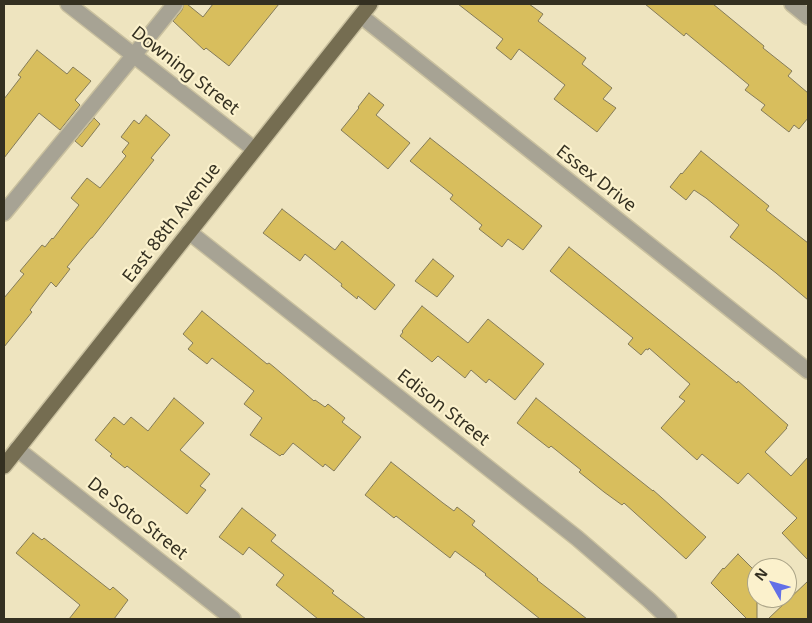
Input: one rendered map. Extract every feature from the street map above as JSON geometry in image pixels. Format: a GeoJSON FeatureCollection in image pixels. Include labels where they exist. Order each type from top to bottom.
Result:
{"type":"FeatureCollection","features":[{"type":"Feature","properties":{"kind":"main road","name":"East 88th Avenue"},"geometry":{"type":"LineString","coordinates":[[4,466],[365,10]]}},
{"type":"Feature","properties":{"kind":"street","name":"Downing Street"},"geometry":{"type":"LineString","coordinates":[[68,4],[254,149]]}},
{"type":"Feature","properties":{"kind":"street"},"geometry":{"type":"LineString","coordinates":[[4,213],[175,4]]}},
{"type":"Feature","properties":{"kind":"street"},"geometry":{"type":"LineString","coordinates":[[792,4],[808,17]]}},
{"type":"Feature","properties":{"kind":"street","name":"Essex Drive"},"geometry":{"type":"LineString","coordinates":[[365,10],[808,371]]}},
{"type":"Feature","properties":{"kind":"street","name":"Edison Street"},"geometry":{"type":"LineString","coordinates":[[190,232],[577,538],[669,619]]}},
{"type":"Feature","properties":{"kind":"street","name":"De Soto Street"},"geometry":{"type":"LineString","coordinates":[[17,449],[233,619]]}},
{"type":"Feature","properties":{"kind":"building"},"geometry":{"type":"Polygon","coordinates":[[[184,4],[187,4],[203,17],[213,4],[279,4],[229,66],[206,48],[204,50],[173,21],[182,10],[184,4]]]}},
{"type":"Feature","properties":{"kind":"building"},"geometry":{"type":"Polygon","coordinates":[[[458,4],[529,4],[543,14],[538,21],[586,58],[582,64],[612,88],[603,99],[616,108],[597,132],[554,99],[565,85],[519,49],[511,60],[496,48],[503,39],[458,4]]]}},
{"type":"Feature","properties":{"kind":"building"},"geometry":{"type":"Polygon","coordinates":[[[645,4],[713,4],[792,71],[788,76],[808,93],[808,118],[799,129],[794,125],[789,132],[761,110],[765,105],[745,90],[749,85],[686,33],[684,36],[645,4]]]}},
{"type":"Feature","properties":{"kind":"building"},"geometry":{"type":"Polygon","coordinates":[[[37,50],[67,74],[73,67],[91,81],[75,100],[80,105],[60,130],[39,113],[4,158],[4,99],[21,77],[18,75],[37,50]]]}},
{"type":"Feature","properties":{"kind":"building"},"geometry":{"type":"Polygon","coordinates":[[[369,93],[384,105],[376,115],[410,143],[388,169],[341,130],[369,93]]]}},
{"type":"Feature","properties":{"kind":"building"},"geometry":{"type":"Polygon","coordinates":[[[146,115],[170,135],[151,158],[154,160],[67,267],[70,269],[56,287],[51,282],[30,310],[32,312],[4,347],[4,298],[24,274],[20,271],[42,245],[45,247],[53,239],[79,205],[71,198],[87,178],[100,188],[126,156],[122,152],[129,143],[121,137],[134,120],[139,124],[146,115]]]}},
{"type":"Feature","properties":{"kind":"building"},"geometry":{"type":"Polygon","coordinates":[[[94,118],[100,124],[82,147],[75,141],[94,118]]]}},
{"type":"Feature","properties":{"kind":"building"},"geometry":{"type":"Polygon","coordinates":[[[430,138],[542,226],[523,250],[508,239],[502,247],[479,229],[482,225],[450,199],[453,195],[410,161],[430,138]]]}},
{"type":"Feature","properties":{"kind":"building"},"geometry":{"type":"Polygon","coordinates":[[[701,151],[769,206],[766,210],[808,243],[808,300],[730,237],[739,225],[694,190],[686,200],[670,187],[701,151]]]}},
{"type":"Feature","properties":{"kind":"building"},"geometry":{"type":"Polygon","coordinates":[[[282,209],[335,250],[342,241],[395,285],[375,310],[358,296],[357,299],[341,286],[342,284],[305,254],[300,261],[263,233],[282,209]]]}},
{"type":"Feature","properties":{"kind":"building"},"geometry":{"type":"Polygon","coordinates":[[[569,247],[737,383],[738,381],[788,425],[765,452],[791,476],[808,457],[808,560],[782,533],[797,518],[748,473],[738,484],[702,454],[697,460],[661,428],[685,401],[679,397],[690,384],[649,348],[641,355],[628,344],[633,338],[550,271],[569,247]]]}},
{"type":"Feature","properties":{"kind":"building"},"geometry":{"type":"Polygon","coordinates":[[[433,259],[454,276],[437,297],[415,281],[433,259]]]}},
{"type":"Feature","properties":{"kind":"building"},"geometry":{"type":"Polygon","coordinates":[[[422,306],[468,343],[488,319],[544,364],[515,400],[489,379],[486,383],[471,370],[465,378],[438,356],[432,362],[400,336],[422,306]]]}},
{"type":"Feature","properties":{"kind":"building"},"geometry":{"type":"Polygon","coordinates":[[[202,311],[314,401],[325,407],[328,404],[345,418],[342,422],[361,437],[334,471],[325,464],[323,467],[293,443],[280,456],[250,435],[262,418],[244,404],[254,391],[212,358],[207,364],[188,349],[193,343],[183,334],[202,311]]]}},
{"type":"Feature","properties":{"kind":"building"},"geometry":{"type":"Polygon","coordinates":[[[174,398],[204,423],[180,450],[210,474],[200,486],[206,490],[187,514],[127,466],[125,468],[110,456],[112,454],[95,440],[114,417],[124,425],[131,417],[148,431],[174,398]]]}},
{"type":"Feature","properties":{"kind":"building"},"geometry":{"type":"Polygon","coordinates":[[[536,398],[653,490],[706,537],[686,559],[624,503],[622,505],[604,492],[579,472],[581,470],[551,446],[549,448],[517,423],[536,398]]]}},
{"type":"Feature","properties":{"kind":"building"},"geometry":{"type":"Polygon","coordinates":[[[391,462],[454,511],[457,507],[475,521],[472,525],[587,619],[540,619],[455,551],[450,558],[396,516],[394,518],[365,495],[391,462]]]}},
{"type":"Feature","properties":{"kind":"building"},"geometry":{"type":"Polygon","coordinates":[[[242,508],[276,535],[271,541],[366,619],[318,619],[276,585],[284,575],[249,547],[243,555],[219,537],[242,508]]]}},
{"type":"Feature","properties":{"kind":"building"},"geometry":{"type":"Polygon","coordinates":[[[33,533],[42,540],[44,538],[110,590],[113,587],[128,600],[114,619],[69,619],[80,605],[16,553],[33,533]]]}},
{"type":"Feature","properties":{"kind":"building"},"geometry":{"type":"Polygon","coordinates":[[[738,554],[747,563],[747,608],[757,608],[757,619],[747,619],[711,583],[738,554]]]}},
{"type":"Feature","properties":{"kind":"building"},"geometry":{"type":"Polygon","coordinates":[[[808,581],[808,619],[768,619],[780,608],[797,608],[797,591],[808,581]]]}}]}
